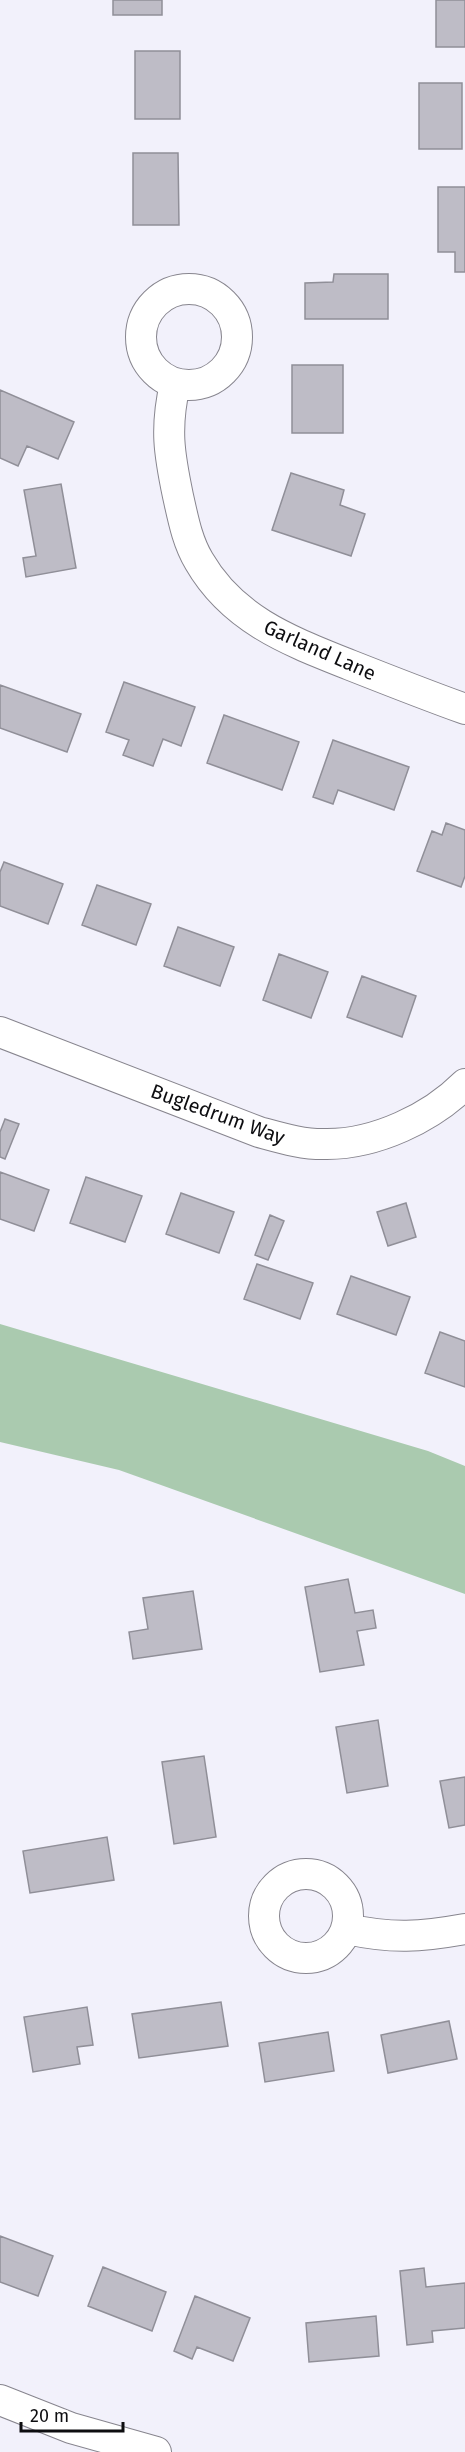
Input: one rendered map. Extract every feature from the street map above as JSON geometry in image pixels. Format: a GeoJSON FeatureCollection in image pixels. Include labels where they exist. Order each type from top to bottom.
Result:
{"type":"FeatureCollection","features":[{"type":"Feature","properties":{"kind":"street","name":"Garland Lane"},"geometry":{"type":"LineString","coordinates":[[175,384],[167,435],[184,527],[198,560],[218,588],[244,613],[270,631],[384,679],[465,709]]}},
{"type":"Feature","properties":{"kind":"street","name":"Bugledrum Way"},"geometry":{"type":"LineString","coordinates":[[0,1032],[259,1132],[295,1142],[327,1144],[359,1141],[423,1116],[441,1105],[465,1084]]}},
{"type":"Feature","properties":{"kind":"street"},"geometry":{"type":"LineString","coordinates":[[348,1929],[374,1935],[423,1937],[465,1929]]}},
{"type":"Feature","properties":{"kind":"street"},"geometry":{"type":"LineString","coordinates":[[0,2400],[69,2440],[156,2452]]}},
{"type":"Feature","properties":{"kind":"green space"},"geometry":{"type":"Polygon","coordinates":[[[0,1324],[428,1451],[465,1466],[465,1594],[119,1470],[0,1442],[0,1324]]]}},
{"type":"Feature","properties":{"kind":"building"},"geometry":{"type":"Polygon","coordinates":[[[113,0],[162,0],[162,15],[113,15],[113,0]]]}},
{"type":"Feature","properties":{"kind":"building"},"geometry":{"type":"Polygon","coordinates":[[[436,0],[465,0],[465,47],[436,47],[436,0]]]}},
{"type":"Feature","properties":{"kind":"building"},"geometry":{"type":"Polygon","coordinates":[[[135,51],[180,51],[180,119],[135,119],[135,51]]]}},
{"type":"Feature","properties":{"kind":"building"},"geometry":{"type":"Polygon","coordinates":[[[419,83],[462,83],[462,149],[419,149],[419,83]]]}},
{"type":"Feature","properties":{"kind":"building"},"geometry":{"type":"Polygon","coordinates":[[[133,153],[178,153],[179,225],[133,225],[133,153]]]}},
{"type":"Feature","properties":{"kind":"building"},"geometry":{"type":"Polygon","coordinates":[[[438,187],[465,187],[465,272],[455,272],[455,252],[438,252],[438,187]]]}},
{"type":"Feature","properties":{"kind":"building"},"geometry":{"type":"Polygon","coordinates":[[[334,274],[388,274],[388,319],[305,319],[305,283],[333,282],[334,274]]]}},
{"type":"Feature","properties":{"kind":"building"},"geometry":{"type":"Polygon","coordinates":[[[292,365],[343,365],[343,433],[292,433],[292,365]]]}},
{"type":"Feature","properties":{"kind":"building"},"geometry":{"type":"Polygon","coordinates":[[[0,390],[74,422],[58,459],[27,446],[18,466],[0,458],[0,390]]]}},
{"type":"Feature","properties":{"kind":"building"},"geometry":{"type":"Polygon","coordinates":[[[291,473],[344,490],[340,505],[365,514],[351,556],[272,530],[291,473]]]}},
{"type":"Feature","properties":{"kind":"building"},"geometry":{"type":"Polygon","coordinates":[[[61,484],[76,568],[26,577],[23,558],[36,556],[24,490],[61,484]]]}},
{"type":"Feature","properties":{"kind":"building"},"geometry":{"type":"Polygon","coordinates":[[[124,682],[195,707],[181,746],[163,739],[153,766],[123,755],[129,740],[106,732],[124,682]]]}},
{"type":"Feature","properties":{"kind":"building"},"geometry":{"type":"Polygon","coordinates":[[[0,685],[81,714],[67,752],[0,728],[0,685]]]}},
{"type":"Feature","properties":{"kind":"building"},"geometry":{"type":"Polygon","coordinates":[[[224,715],[299,742],[282,790],[207,763],[224,715]]]}},
{"type":"Feature","properties":{"kind":"building"},"geometry":{"type":"Polygon","coordinates":[[[333,740],[409,767],[394,810],[338,790],[333,804],[313,797],[333,740]]]}},
{"type":"Feature","properties":{"kind":"building"},"geometry":{"type":"Polygon","coordinates":[[[446,823],[465,830],[465,876],[461,887],[417,871],[432,831],[442,835],[446,823]]]}},
{"type":"Feature","properties":{"kind":"building"},"geometry":{"type":"Polygon","coordinates":[[[4,862],[63,884],[48,924],[0,906],[0,872],[4,862]]]}},
{"type":"Feature","properties":{"kind":"building"},"geometry":{"type":"Polygon","coordinates":[[[97,885],[151,904],[136,945],[82,925],[97,885]]]}},
{"type":"Feature","properties":{"kind":"building"},"geometry":{"type":"Polygon","coordinates":[[[178,927],[234,947],[220,986],[164,966],[178,927]]]}},
{"type":"Feature","properties":{"kind":"building"},"geometry":{"type":"Polygon","coordinates":[[[279,954],[328,972],[311,1018],[263,1000],[279,954]]]}},
{"type":"Feature","properties":{"kind":"building"},"geometry":{"type":"Polygon","coordinates":[[[362,976],[416,996],[402,1037],[347,1017],[362,976]]]}},
{"type":"Feature","properties":{"kind":"building"},"geometry":{"type":"Polygon","coordinates":[[[5,1119],[19,1124],[5,1159],[0,1157],[0,1132],[5,1119]]]}},
{"type":"Feature","properties":{"kind":"building"},"geometry":{"type":"Polygon","coordinates":[[[0,1172],[49,1190],[34,1231],[0,1219],[0,1172]]]}},
{"type":"Feature","properties":{"kind":"building"},"geometry":{"type":"Polygon","coordinates":[[[86,1177],[142,1196],[125,1242],[70,1223],[86,1177]]]}},
{"type":"Feature","properties":{"kind":"building"},"geometry":{"type":"Polygon","coordinates":[[[181,1193],[234,1212],[219,1253],[166,1234],[181,1193]]]}},
{"type":"Feature","properties":{"kind":"building"},"geometry":{"type":"Polygon","coordinates":[[[406,1203],[416,1237],[388,1246],[377,1212],[406,1203]]]}},
{"type":"Feature","properties":{"kind":"building"},"geometry":{"type":"Polygon","coordinates":[[[270,1215],[284,1221],[268,1260],[255,1255],[270,1215]]]}},
{"type":"Feature","properties":{"kind":"building"},"geometry":{"type":"Polygon","coordinates":[[[257,1264],[313,1283],[300,1319],[244,1299],[257,1264]]]}},
{"type":"Feature","properties":{"kind":"building"},"geometry":{"type":"Polygon","coordinates":[[[351,1276],[410,1297],[396,1335],[337,1314],[351,1276]]]}},
{"type":"Feature","properties":{"kind":"building"},"geometry":{"type":"Polygon","coordinates":[[[440,1332],[465,1341],[465,1387],[425,1373],[440,1332]]]}},
{"type":"Feature","properties":{"kind":"building"},"geometry":{"type":"Polygon","coordinates":[[[348,1579],[355,1613],[373,1610],[376,1628],[357,1631],[364,1665],[320,1672],[305,1587],[348,1579]]]}},
{"type":"Feature","properties":{"kind":"building"},"geometry":{"type":"Polygon","coordinates":[[[193,1591],[202,1649],[133,1659],[129,1632],[148,1629],[143,1598],[193,1591]]]}},
{"type":"Feature","properties":{"kind":"building"},"geometry":{"type":"Polygon","coordinates":[[[378,1720],[388,1786],[347,1793],[336,1727],[378,1720]]]}},
{"type":"Feature","properties":{"kind":"building"},"geometry":{"type":"Polygon","coordinates":[[[204,1756],[216,1837],[174,1844],[162,1762],[204,1756]]]}},
{"type":"Feature","properties":{"kind":"building"},"geometry":{"type":"Polygon","coordinates":[[[465,1777],[465,1825],[449,1828],[440,1781],[465,1777]]]}},
{"type":"Feature","properties":{"kind":"building"},"geometry":{"type":"Polygon","coordinates":[[[107,1837],[114,1880],[30,1893],[23,1851],[107,1837]]]}},
{"type":"Feature","properties":{"kind":"building"},"geometry":{"type":"Polygon","coordinates":[[[221,2002],[228,2046],[139,2058],[132,2014],[221,2002]]]}},
{"type":"Feature","properties":{"kind":"building"},"geometry":{"type":"Polygon","coordinates":[[[87,2007],[93,2045],[77,2047],[80,2064],[33,2072],[24,2017],[87,2007]]]}},
{"type":"Feature","properties":{"kind":"building"},"geometry":{"type":"Polygon","coordinates":[[[449,2021],[457,2059],[388,2073],[381,2035],[449,2021]]]}},
{"type":"Feature","properties":{"kind":"building"},"geometry":{"type":"Polygon","coordinates":[[[328,2032],[334,2071],[265,2082],[259,2043],[328,2032]]]}},
{"type":"Feature","properties":{"kind":"building"},"geometry":{"type":"Polygon","coordinates":[[[0,2236],[53,2256],[38,2296],[0,2282],[0,2236]]]}},
{"type":"Feature","properties":{"kind":"building"},"geometry":{"type":"Polygon","coordinates":[[[103,2267],[166,2292],[152,2331],[88,2306],[103,2267]]]}},
{"type":"Feature","properties":{"kind":"building"},"geometry":{"type":"Polygon","coordinates":[[[424,2268],[426,2287],[465,2283],[465,2328],[432,2331],[433,2342],[407,2345],[400,2271],[424,2268]]]}},
{"type":"Feature","properties":{"kind":"building"},"geometry":{"type":"Polygon","coordinates":[[[195,2296],[250,2318],[233,2361],[197,2347],[192,2359],[174,2351],[195,2296]]]}},
{"type":"Feature","properties":{"kind":"building"},"geometry":{"type":"Polygon","coordinates":[[[376,2316],[379,2356],[309,2362],[306,2323],[376,2316]]]}}]}
